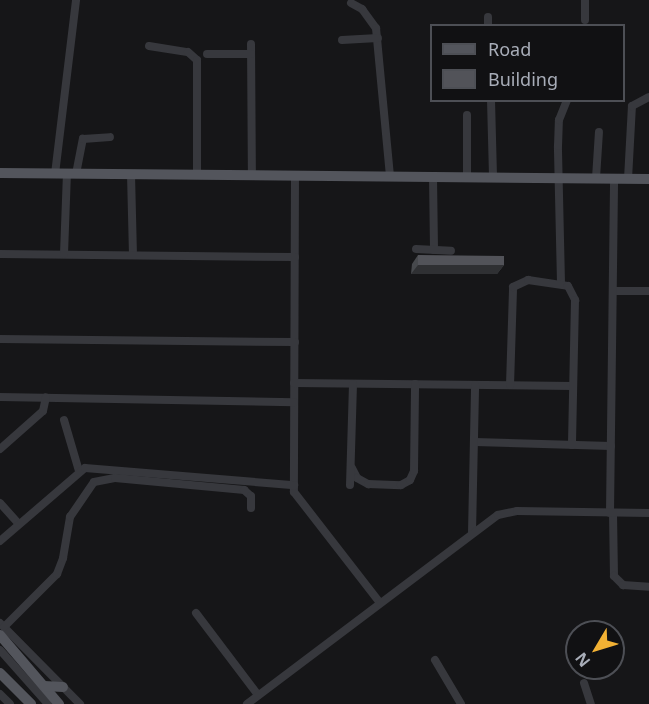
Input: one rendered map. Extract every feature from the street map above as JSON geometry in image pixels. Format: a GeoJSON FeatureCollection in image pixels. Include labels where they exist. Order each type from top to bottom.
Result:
{"type":"FeatureCollection","features":[{"type":"Feature","properties":{"kind":"main road"},"geometry":{"type":"LineString","coordinates":[[0,173],[649,179]]}},
{"type":"Feature","properties":{"kind":"main road"},"geometry":{"type":"LineString","coordinates":[[1,628],[59,704]]}},
{"type":"Feature","properties":{"kind":"main road"},"geometry":{"type":"LineString","coordinates":[[0,673],[31,704]]}},
{"type":"Feature","properties":{"kind":"main road"},"geometry":{"type":"LineString","coordinates":[[44,686],[63,687]]}},
{"type":"Feature","properties":{"kind":"street"},"geometry":{"type":"LineString","coordinates":[[55,174],[76,0]]}},
{"type":"Feature","properties":{"kind":"street"},"geometry":{"type":"LineString","coordinates":[[585,0],[585,20]]}},
{"type":"Feature","properties":{"kind":"street"},"geometry":{"type":"LineString","coordinates":[[351,3],[370,17],[378,38],[390,176]]}},
{"type":"Feature","properties":{"kind":"street"},"geometry":{"type":"LineString","coordinates":[[342,40],[378,38]]}},
{"type":"Feature","properties":{"kind":"street"},"geometry":{"type":"LineString","coordinates":[[250,44],[252,175]]}},
{"type":"Feature","properties":{"kind":"street"},"geometry":{"type":"LineString","coordinates":[[149,46],[188,52],[197,60],[197,175]]}},
{"type":"Feature","properties":{"kind":"street"},"geometry":{"type":"LineString","coordinates":[[207,54],[251,54]]}},
{"type":"Feature","properties":{"kind":"street"},"geometry":{"type":"LineString","coordinates":[[628,179],[632,106],[640,98],[649,97]]}},
{"type":"Feature","properties":{"kind":"street"},"geometry":{"type":"LineString","coordinates":[[491,102],[493,177]]}},
{"type":"Feature","properties":{"kind":"street"},"geometry":{"type":"LineString","coordinates":[[561,283],[559,120],[566,102]]}},
{"type":"Feature","properties":{"kind":"street"},"geometry":{"type":"LineString","coordinates":[[467,115],[467,176]]}},
{"type":"Feature","properties":{"kind":"street"},"geometry":{"type":"LineString","coordinates":[[596,178],[600,132]]}},
{"type":"Feature","properties":{"kind":"street"},"geometry":{"type":"LineString","coordinates":[[64,254],[71,174],[83,139],[110,137]]}},
{"type":"Feature","properties":{"kind":"street"},"geometry":{"type":"LineString","coordinates":[[131,174],[133,254]]}},
{"type":"Feature","properties":{"kind":"street"},"geometry":{"type":"LineString","coordinates":[[295,175],[294,485],[298,498],[380,603]]}},
{"type":"Feature","properties":{"kind":"street"},"geometry":{"type":"LineString","coordinates":[[433,177],[434,250]]}},
{"type":"Feature","properties":{"kind":"street"},"geometry":{"type":"LineString","coordinates":[[614,178],[612,446],[614,576],[623,585],[649,587]]}},
{"type":"Feature","properties":{"kind":"street"},"geometry":{"type":"LineString","coordinates":[[416,249],[451,251]]}},
{"type":"Feature","properties":{"kind":"street"},"geometry":{"type":"LineString","coordinates":[[0,254],[295,257]]}},
{"type":"Feature","properties":{"kind":"street"},"geometry":{"type":"LineString","coordinates":[[510,385],[512,291],[524,280],[561,283],[574,296],[572,445]]}},
{"type":"Feature","properties":{"kind":"street"},"geometry":{"type":"LineString","coordinates":[[614,291],[649,291]]}},
{"type":"Feature","properties":{"kind":"street"},"geometry":{"type":"LineString","coordinates":[[0,339],[295,342]]}},
{"type":"Feature","properties":{"kind":"street"},"geometry":{"type":"LineString","coordinates":[[294,383],[573,386]]}},
{"type":"Feature","properties":{"kind":"street"},"geometry":{"type":"LineString","coordinates":[[350,485],[353,384]]}},
{"type":"Feature","properties":{"kind":"street"},"geometry":{"type":"LineString","coordinates":[[352,468],[357,478],[368,484],[401,485],[410,480],[414,471],[415,384]]}},
{"type":"Feature","properties":{"kind":"street"},"geometry":{"type":"LineString","coordinates":[[472,533],[476,385]]}},
{"type":"Feature","properties":{"kind":"street"},"geometry":{"type":"LineString","coordinates":[[0,449],[43,411],[46,397]]}},
{"type":"Feature","properties":{"kind":"street"},"geometry":{"type":"LineString","coordinates":[[0,398],[294,402]]}},
{"type":"Feature","properties":{"kind":"street"},"geometry":{"type":"LineString","coordinates":[[64,420],[79,471]]}},
{"type":"Feature","properties":{"kind":"street"},"geometry":{"type":"LineString","coordinates":[[475,442],[612,446]]}},
{"type":"Feature","properties":{"kind":"street"},"geometry":{"type":"LineString","coordinates":[[0,540],[79,471],[91,468],[294,485]]}},
{"type":"Feature","properties":{"kind":"street"},"geometry":{"type":"LineString","coordinates":[[80,704],[1,628],[57,574],[70,517],[85,492],[98,480],[116,478],[244,490],[253,499],[251,508]]}},
{"type":"Feature","properties":{"kind":"street"},"geometry":{"type":"LineString","coordinates":[[0,503],[19,525]]}},
{"type":"Feature","properties":{"kind":"street"},"geometry":{"type":"LineString","coordinates":[[474,503],[489,520]]}},
{"type":"Feature","properties":{"kind":"street"},"geometry":{"type":"LineString","coordinates":[[247,704],[489,520],[517,511],[649,513]]}},
{"type":"Feature","properties":{"kind":"street"},"geometry":{"type":"LineString","coordinates":[[196,613],[258,695]]}},
{"type":"Feature","properties":{"kind":"street"},"geometry":{"type":"LineString","coordinates":[[0,650],[48,704]]}},
{"type":"Feature","properties":{"kind":"street"},"geometry":{"type":"LineString","coordinates":[[435,660],[461,704]]}},
{"type":"Feature","properties":{"kind":"street"},"geometry":{"type":"LineString","coordinates":[[584,683],[591,704]]}},
{"type":"Feature","properties":{"kind":"street"},"geometry":{"type":"LineString","coordinates":[[0,694],[10,704]]}},
{"type":"Feature","properties":{"kind":"building"},"geometry":{"type":"Polygon","coordinates":[[[418,255],[504,256],[504,265],[418,265],[418,255]]]}}]}
